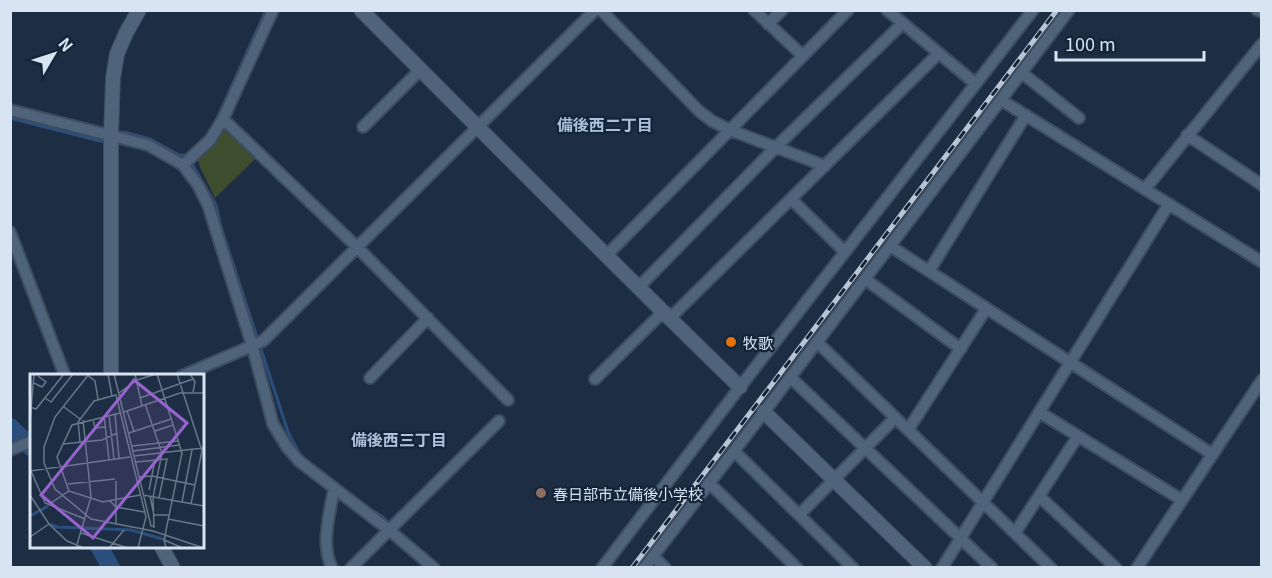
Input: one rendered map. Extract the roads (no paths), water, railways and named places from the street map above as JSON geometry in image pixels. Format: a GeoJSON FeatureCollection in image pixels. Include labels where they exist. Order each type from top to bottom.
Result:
{"type":"FeatureCollection","features":[{"type":"Feature","properties":{"kind":"street"},"geometry":{"type":"LineString","coordinates":[[111,374],[113,78],[117,54],[139,10]]}},
{"type":"Feature","properties":{"kind":"street"},"geometry":{"type":"LineString","coordinates":[[183,165],[210,140],[223,119],[273,10]]}},
{"type":"Feature","properties":{"kind":"street"},"geometry":{"type":"LineString","coordinates":[[361,10],[666,316],[740,387]]}},
{"type":"Feature","properties":{"kind":"street"},"geometry":{"type":"LineString","coordinates":[[184,374],[263,341],[595,10]]}},
{"type":"Feature","properties":{"kind":"street"},"geometry":{"type":"LineString","coordinates":[[601,10],[699,111],[712,121],[825,166]]}},
{"type":"Feature","properties":{"kind":"street"},"geometry":{"type":"LineString","coordinates":[[754,10],[803,57]]}},
{"type":"Feature","properties":{"kind":"street"},"geometry":{"type":"LineString","coordinates":[[768,24],[782,10]]}},
{"type":"Feature","properties":{"kind":"street"},"geometry":{"type":"LineString","coordinates":[[606,256],[848,10]]}},
{"type":"Feature","properties":{"kind":"street"},"geometry":{"type":"LineString","coordinates":[[887,10],[976,84]]}},
{"type":"Feature","properties":{"kind":"street"},"geometry":{"type":"LineString","coordinates":[[602,567],[1033,10]]}},
{"type":"Feature","properties":{"kind":"street"},"geometry":{"type":"LineString","coordinates":[[644,567],[1069,10]]}},
{"type":"Feature","properties":{"kind":"street"},"geometry":{"type":"LineString","coordinates":[[638,288],[776,147],[903,23]]}},
{"type":"Feature","properties":{"kind":"street"},"geometry":{"type":"LineString","coordinates":[[1145,189],[1262,44]]}},
{"type":"Feature","properties":{"kind":"street"},"geometry":{"type":"LineString","coordinates":[[595,379],[791,199],[939,53]]}},
{"type":"Feature","properties":{"kind":"street"},"geometry":{"type":"LineString","coordinates":[[363,127],[420,70]]}},
{"type":"Feature","properties":{"kind":"street"},"geometry":{"type":"LineString","coordinates":[[1022,73],[1079,118]]}},
{"type":"Feature","properties":{"kind":"street"},"geometry":{"type":"LineString","coordinates":[[1001,100],[1262,262]]}},
{"type":"Feature","properties":{"kind":"street"},"geometry":{"type":"LineString","coordinates":[[10,110],[148,145],[183,165],[198,185],[208,205],[252,345],[273,424],[287,447],[299,461],[434,567]]}},
{"type":"Feature","properties":{"kind":"street"},"geometry":{"type":"LineString","coordinates":[[929,271],[1026,115]]}},
{"type":"Feature","properties":{"kind":"street"},"geometry":{"type":"LineString","coordinates":[[223,119],[357,247],[508,400]]}},
{"type":"Feature","properties":{"kind":"street"},"geometry":{"type":"LineString","coordinates":[[1187,135],[1262,185]]}},
{"type":"Feature","properties":{"kind":"street"},"geometry":{"type":"LineString","coordinates":[[791,199],[845,252]]}},
{"type":"Feature","properties":{"kind":"street"},"geometry":{"type":"LineString","coordinates":[[942,567],[1168,204]]}},
{"type":"Feature","properties":{"kind":"street"},"geometry":{"type":"LineString","coordinates":[[10,232],[16,265],[65,374]]}},
{"type":"Feature","properties":{"kind":"street"},"geometry":{"type":"LineString","coordinates":[[890,246],[1212,454]]}},
{"type":"Feature","properties":{"kind":"street"},"geometry":{"type":"LineString","coordinates":[[865,279],[961,349]]}},
{"type":"Feature","properties":{"kind":"street"},"geometry":{"type":"LineString","coordinates":[[908,430],[986,309]]}},
{"type":"Feature","properties":{"kind":"street"},"geometry":{"type":"LineString","coordinates":[[370,378],[428,318]]}},
{"type":"Feature","properties":{"kind":"street"},"geometry":{"type":"LineString","coordinates":[[817,342],[1051,567]]}},
{"type":"Feature","properties":{"kind":"street"},"geometry":{"type":"LineString","coordinates":[[790,377],[992,567]]}},
{"type":"Feature","properties":{"kind":"street"},"geometry":{"type":"LineString","coordinates":[[1137,567],[1262,380]]}},
{"type":"Feature","properties":{"kind":"street"},"geometry":{"type":"LineString","coordinates":[[764,412],[925,567]]}},
{"type":"Feature","properties":{"kind":"street"},"geometry":{"type":"LineString","coordinates":[[1039,412],[1182,500]]}},
{"type":"Feature","properties":{"kind":"street"},"geometry":{"type":"LineString","coordinates":[[799,515],[895,418]]}},
{"type":"Feature","properties":{"kind":"street"},"geometry":{"type":"LineString","coordinates":[[351,567],[499,421]]}},
{"type":"Feature","properties":{"kind":"street"},"geometry":{"type":"LineString","coordinates":[[1015,533],[1078,436]]}},
{"type":"Feature","properties":{"kind":"street"},"geometry":{"type":"LineString","coordinates":[[11,450],[30,442]]}},
{"type":"Feature","properties":{"kind":"street"},"geometry":{"type":"LineString","coordinates":[[734,450],[851,567]]}},
{"type":"Feature","properties":{"kind":"street"},"geometry":{"type":"LineString","coordinates":[[709,483],[797,567]]}},
{"type":"Feature","properties":{"kind":"street"},"geometry":{"type":"LineString","coordinates":[[332,567],[327,558],[325,546],[334,488]]}},
{"type":"Feature","properties":{"kind":"street"},"geometry":{"type":"LineString","coordinates":[[1039,495],[1116,567]]}},
{"type":"Feature","properties":{"kind":"street"},"geometry":{"type":"LineString","coordinates":[[162,548],[173,567]]}},
{"type":"Feature","properties":{"kind":"street"},"geometry":{"type":"LineString","coordinates":[[652,556],[664,567]]}},
{"type":"Feature","properties":{"kind":"waterway"},"geometry":{"type":"LineString","coordinates":[[215,123],[266,10]]}},
{"type":"Feature","properties":{"kind":"waterway"},"geometry":{"type":"LineString","coordinates":[[10,118],[107,141]]}},
{"type":"Feature","properties":{"kind":"waterway"},"geometry":{"type":"LineString","coordinates":[[118,135],[124,132],[150,139],[179,155],[189,153]]}},
{"type":"Feature","properties":{"kind":"waterway"},"geometry":{"type":"LineString","coordinates":[[191,162],[216,205],[258,340]]}},
{"type":"Feature","properties":{"kind":"waterway"},"geometry":{"type":"LineString","coordinates":[[260,346],[288,432],[300,455],[314,466]]}},
{"type":"Feature","properties":{"kind":"waterway"},"geometry":{"type":"LineString","coordinates":[[10,427],[30,446]]}},
{"type":"Feature","properties":{"kind":"waterway"},"geometry":{"type":"LineString","coordinates":[[367,507],[383,517],[390,525]]}},
{"type":"Feature","properties":{"kind":"waterway"},"geometry":{"type":"LineString","coordinates":[[100,548],[111,568]]}},
{"type":"Feature","properties":{"kind":"railway"},"geometry":{"type":"LineString","coordinates":[[632,568],[1057,10]]}},
{"type":"Feature","properties":{"kind":"place","name":"牧歌"},"geometry":{"type":"Point","coordinates":[731,342]}},
{"type":"Feature","properties":{"kind":"place","name":"春日部市立備後小学校"},"geometry":{"type":"Point","coordinates":[541,493]}},
{"type":"Feature","properties":{"kind":"district","name":"備後西二丁目"},"geometry":{"type":"Point","coordinates":[605,124]}},
{"type":"Feature","properties":{"kind":"district","name":"備後西三丁目"},"geometry":{"type":"Point","coordinates":[399,439]}}]}
